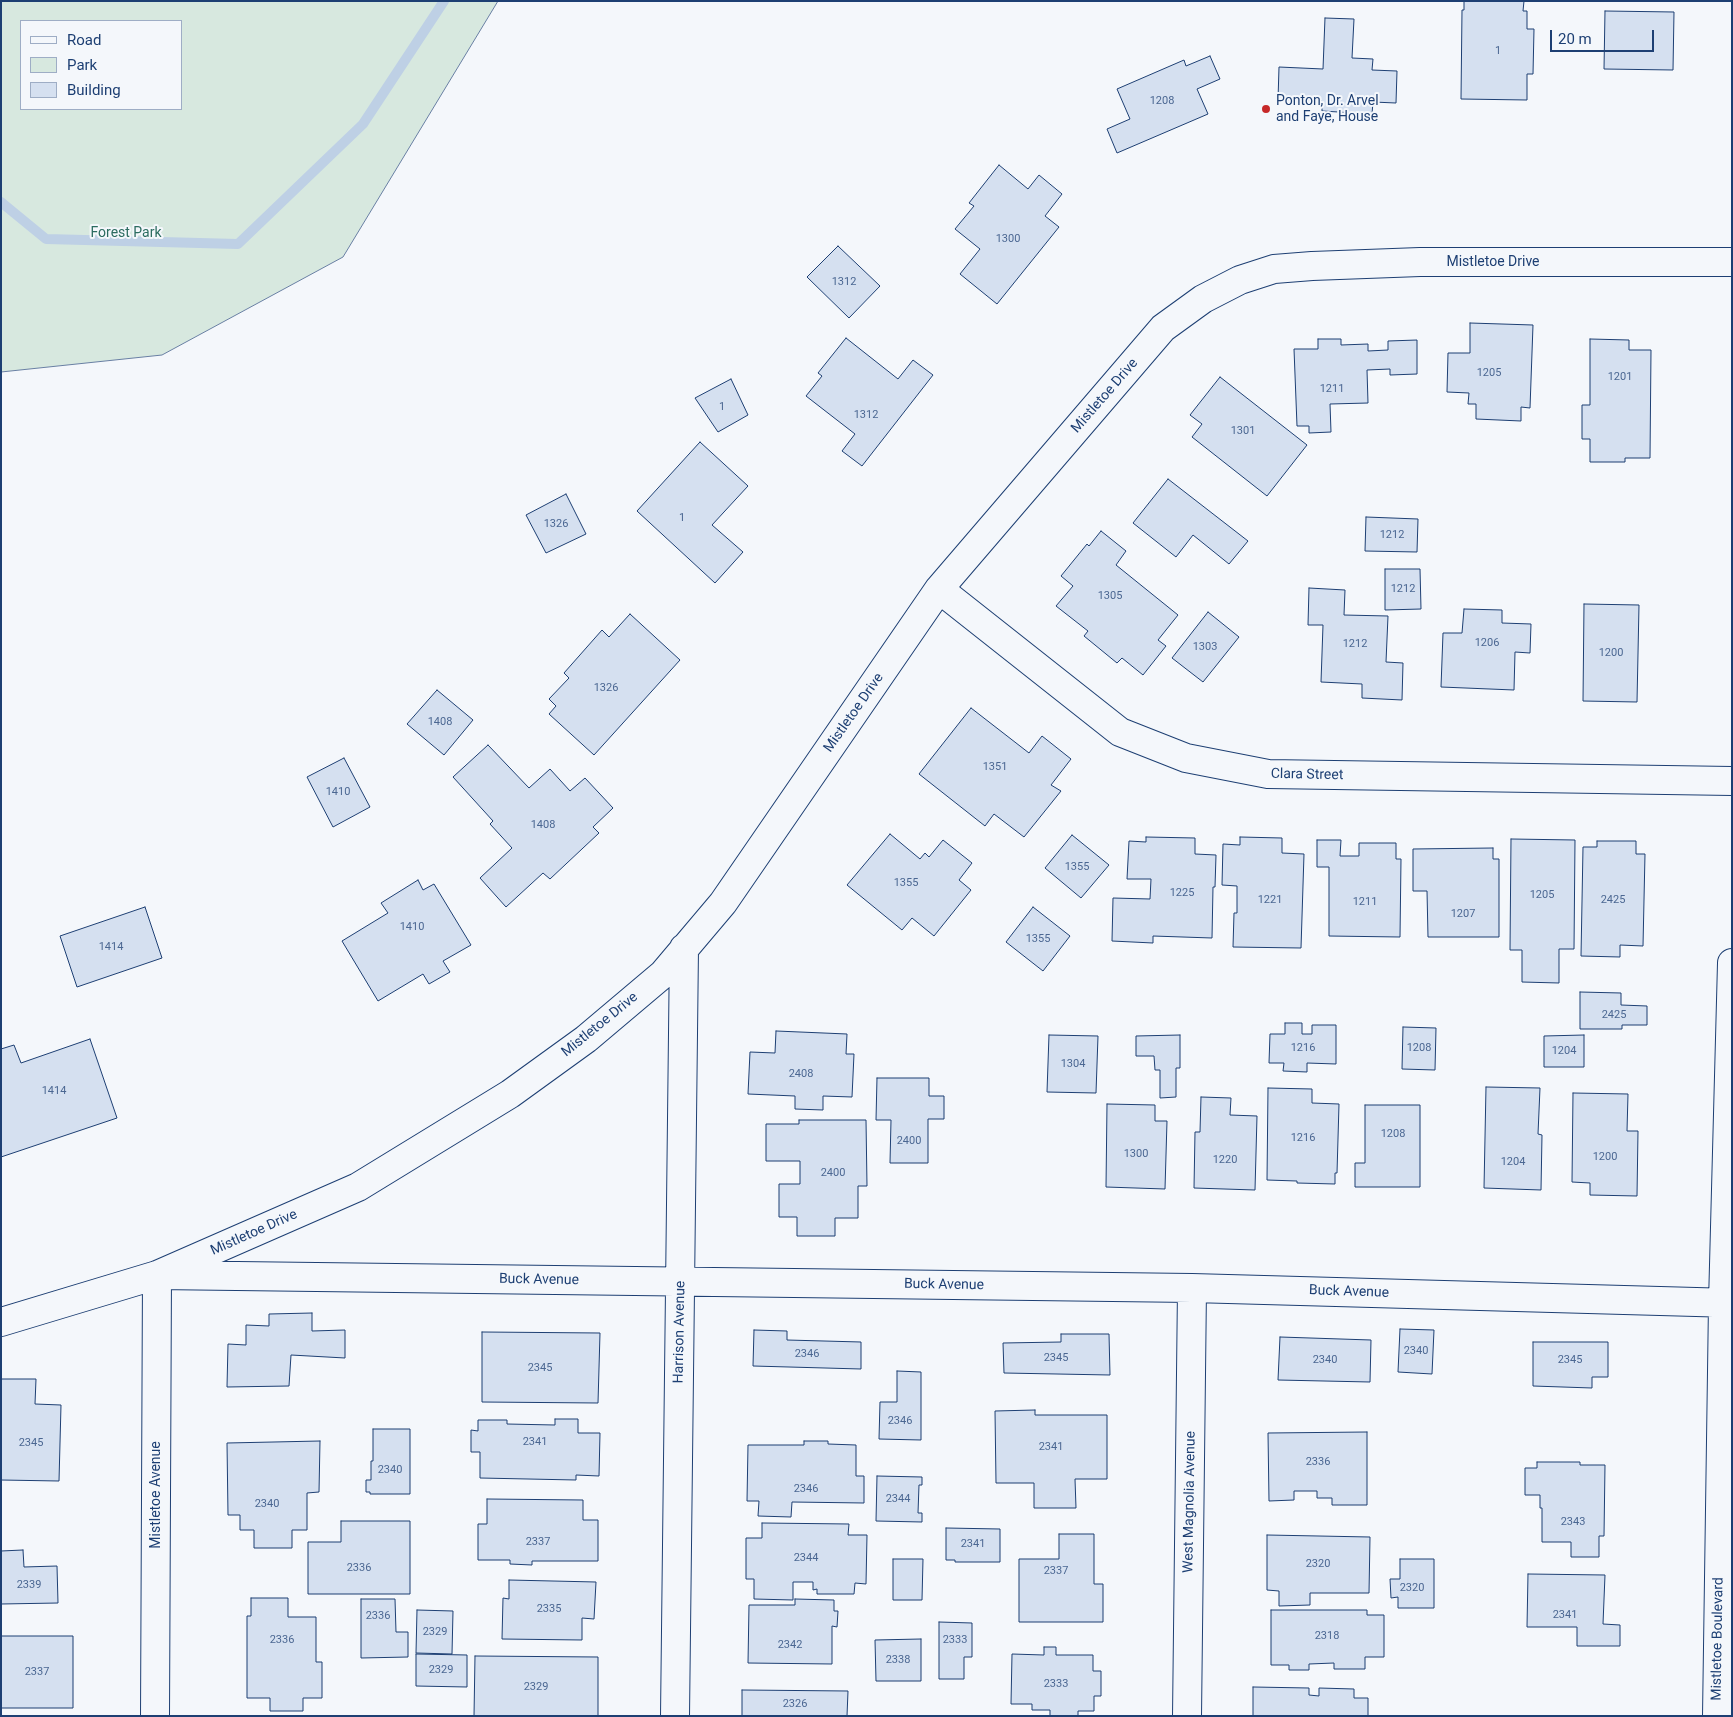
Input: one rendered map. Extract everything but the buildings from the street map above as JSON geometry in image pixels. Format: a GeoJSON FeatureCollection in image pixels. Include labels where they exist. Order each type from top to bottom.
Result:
{"type":"FeatureCollection","features":[{"type":"Feature","properties":{"kind":"street","name":"Mistletoe Drive"},"geometry":{"type":"LineString","coordinates":[[1,1322],[157,1275],[358,1187],[510,1094],[586,1040],[663,974],[723,903],[939,589],[1163,328],[1203,298],[1240,280],[1274,269],[1420,262],[1732,262]]}},
{"type":"Feature","properties":{"kind":"street","name":"Clara Street"},"geometry":{"type":"LineString","coordinates":[[939,589],[1120,732],[1186,758],[1268,774],[1732,781]]}},
{"type":"Feature","properties":{"kind":"street","name":"Harrison Avenue"},"geometry":{"type":"LineString","coordinates":[[675,1716],[684,948]]}},
{"type":"Feature","properties":{"kind":"street","name":"Mistletoe Boulevard"},"geometry":{"type":"LineString","coordinates":[[1717,1716],[1727,1303],[1732,963]]}},
{"type":"Feature","properties":{"kind":"street","name":"Buck Avenue"},"geometry":{"type":"LineString","coordinates":[[157,1275],[1192,1288],[1727,1303]]}},
{"type":"Feature","properties":{"kind":"street","name":"Mistletoe Avenue"},"geometry":{"type":"LineString","coordinates":[[154,1716],[157,1275]]}},
{"type":"Feature","properties":{"kind":"street","name":"West Magnolia Avenue"},"geometry":{"type":"LineString","coordinates":[[1187,1716],[1192,1288]]}},
{"type":"Feature","properties":{"kind":"green space","name":"Forest Park"},"geometry":{"type":"Polygon","coordinates":[[[1,1],[498,1],[343,257],[162,355],[1,372],[1,1]]]}},
{"type":"Feature","properties":{"kind":"waterway"},"geometry":{"type":"LineString","coordinates":[[1,202],[46,239],[238,244],[363,124],[444,1]]}},
{"type":"Feature","properties":{"kind":"place","name":"Ponton, Dr. Arvel and Faye, House"},"geometry":{"type":"Point","coordinates":[1266,109]}}]}
